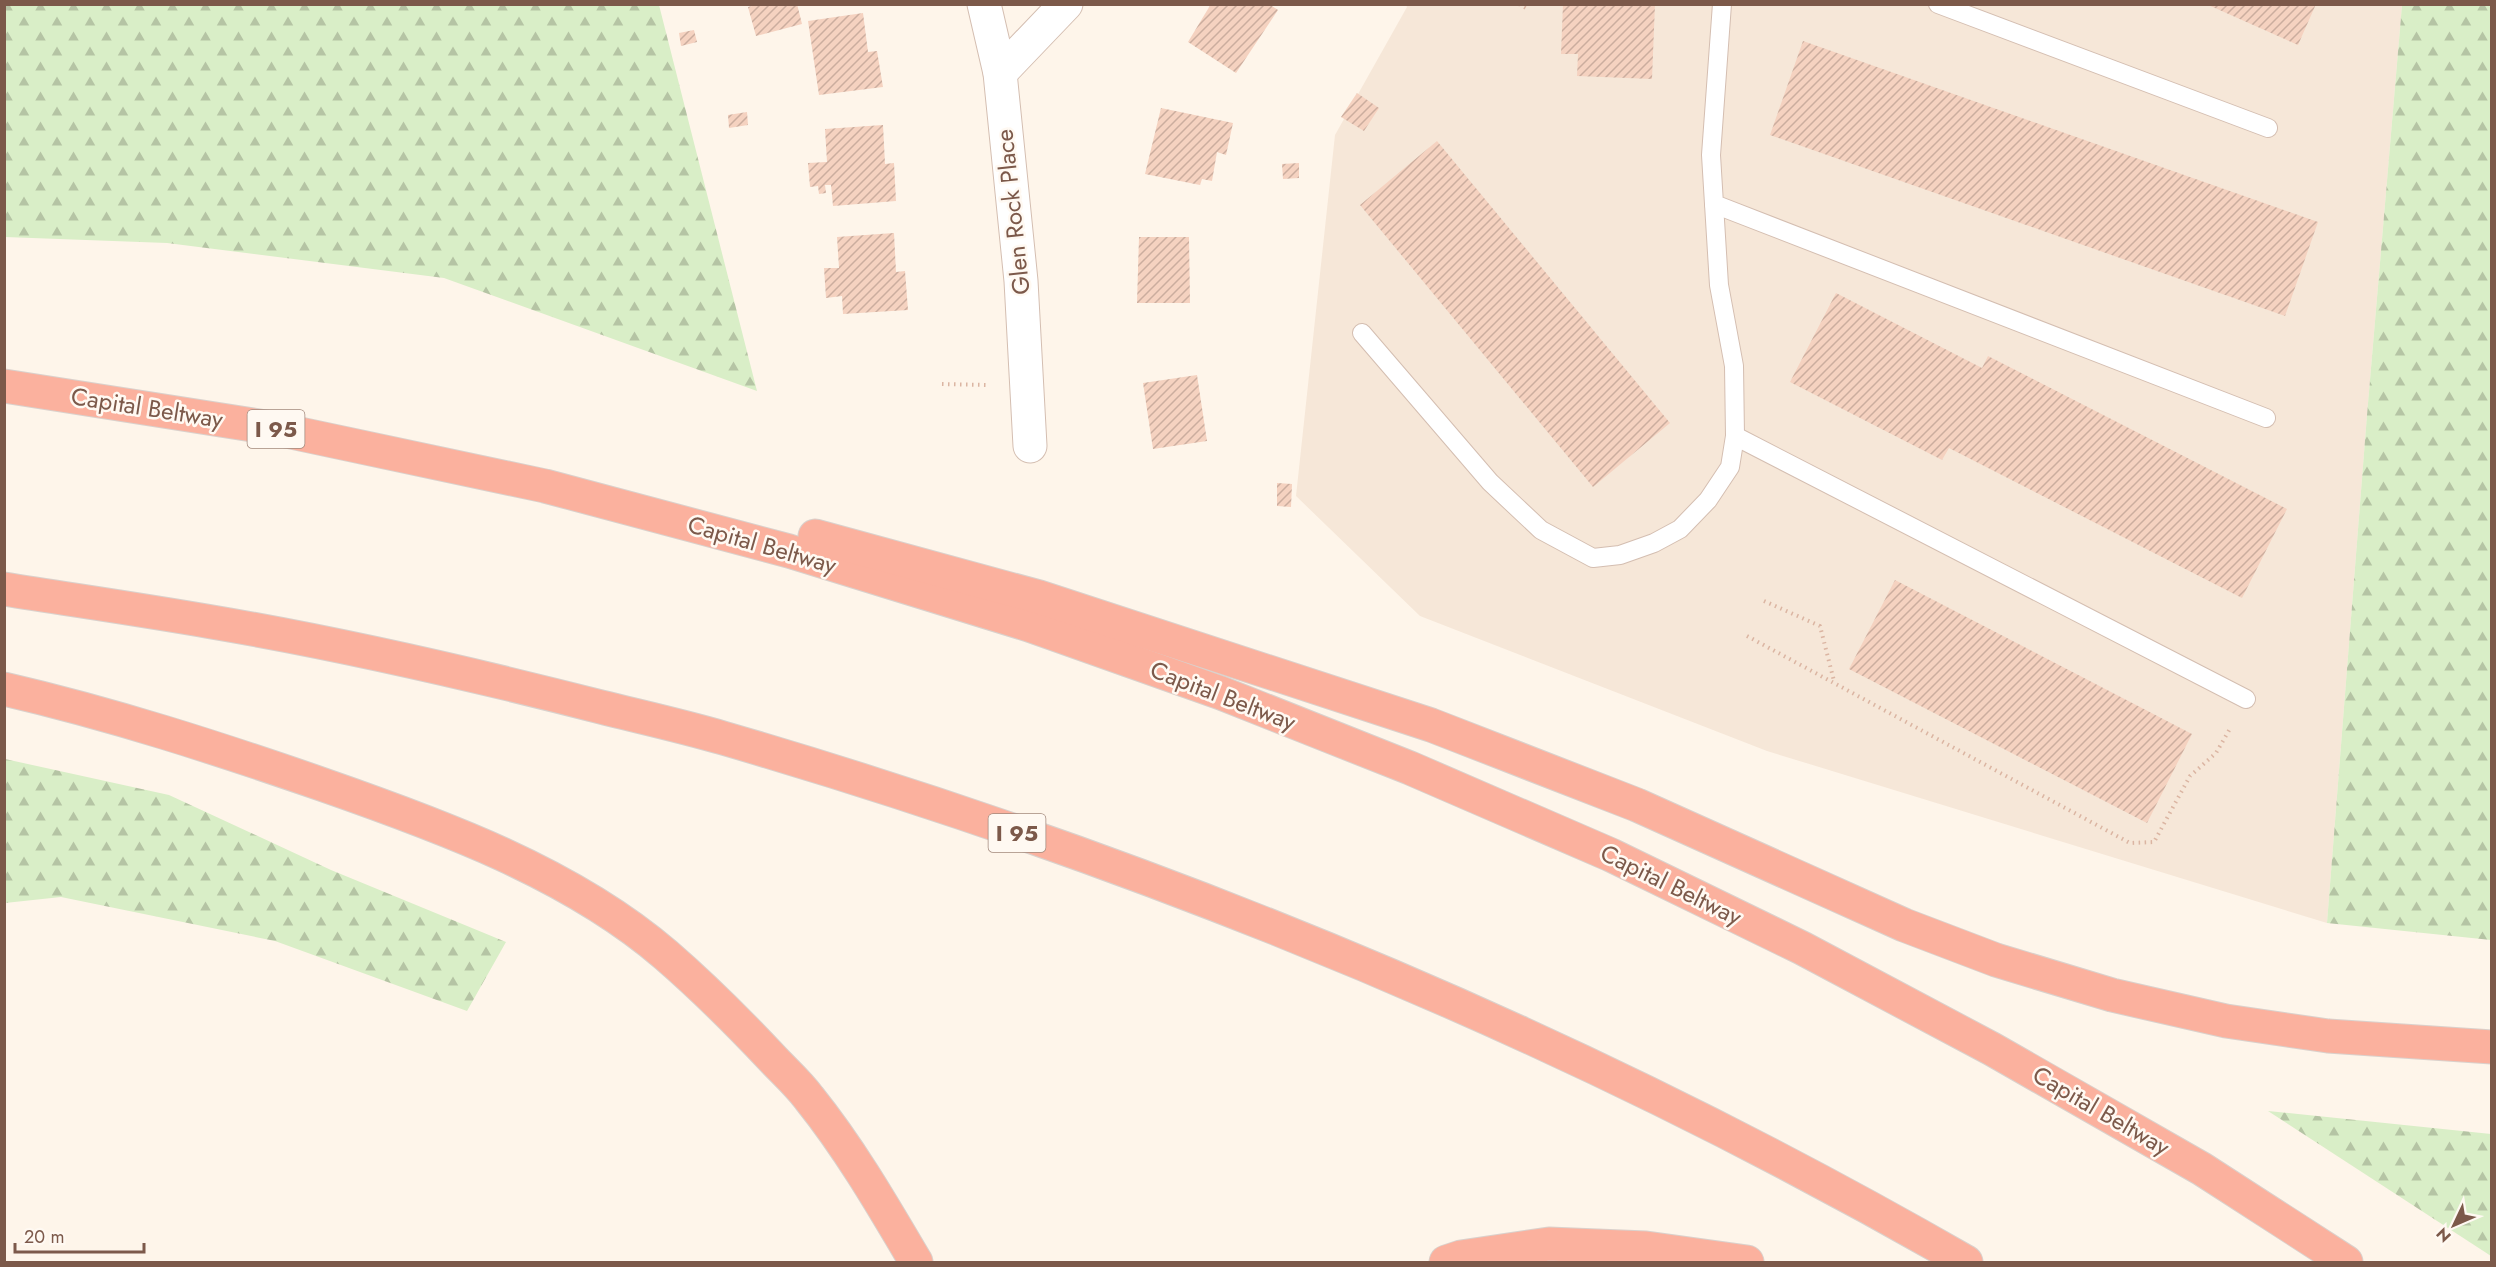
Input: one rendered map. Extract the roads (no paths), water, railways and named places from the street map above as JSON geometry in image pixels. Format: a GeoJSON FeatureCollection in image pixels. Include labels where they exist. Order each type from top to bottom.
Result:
{"type":"FeatureCollection","features":[{"type":"Feature","properties":{"kind":"highway","name":"Capital Beltway"},"geometry":{"type":"LineString","coordinates":[[4,386],[272,428],[545,486],[789,550],[1029,625],[1221,693],[1431,777],[1622,860],[1802,948],[1982,1043],[2202,1169],[2346,1263]]}},
{"type":"Feature","properties":{"kind":"highway"},"geometry":{"type":"LineString","coordinates":[[545,486],[796,531],[1039,597],[1236,660],[1431,725],[1637,805],[1904,925],[1996,960],[2112,995],[2226,1022],[2328,1036],[2492,1047]]}},
{"type":"Feature","properties":{"kind":"highway","name":"I 95"},"geometry":{"type":"LineString","coordinates":[[4,589],[215,622],[484,677],[720,737],[961,813],[1139,876],[1322,946],[1519,1032],[1702,1119],[1884,1215],[1965,1263]]}},
{"type":"Feature","properties":{"kind":"highway"},"geometry":{"type":"LineString","coordinates":[[4,689],[78,706],[228,751],[401,812],[522,863],[597,904],[665,954],[736,1020],[809,1097],[872,1186],[916,1263]]}},
{"type":"Feature","properties":{"kind":"highway"},"geometry":{"type":"LineString","coordinates":[[1446,1263],[1461,1257],[1549,1244],[1646,1248],[1747,1263]]}},
{"type":"Feature","properties":{"kind":"street","name":"Glen Rock Place"},"geometry":{"type":"LineString","coordinates":[[984,4],[1000,73],[1021,281],[1030,446]]}},
{"type":"Feature","properties":{"kind":"street"},"geometry":{"type":"LineString","coordinates":[[1000,73],[1066,4]]}},
{"type":"Feature","properties":{"kind":"lane"},"geometry":{"type":"LineString","coordinates":[[1362,333],[1490,482],[1541,530],[1593,558],[1620,555],[1654,543],[1680,529],[1708,500],[1730,468],[1735,436],[1734,366],[1719,285],[1711,155],[1722,4]]}},
{"type":"Feature","properties":{"kind":"lane"},"geometry":{"type":"LineString","coordinates":[[1938,4],[2268,128]]}},
{"type":"Feature","properties":{"kind":"lane"},"geometry":{"type":"LineString","coordinates":[[1714,204],[2266,418]]}},
{"type":"Feature","properties":{"kind":"lane"},"geometry":{"type":"LineString","coordinates":[[1735,436],[2246,699]]}}]}
